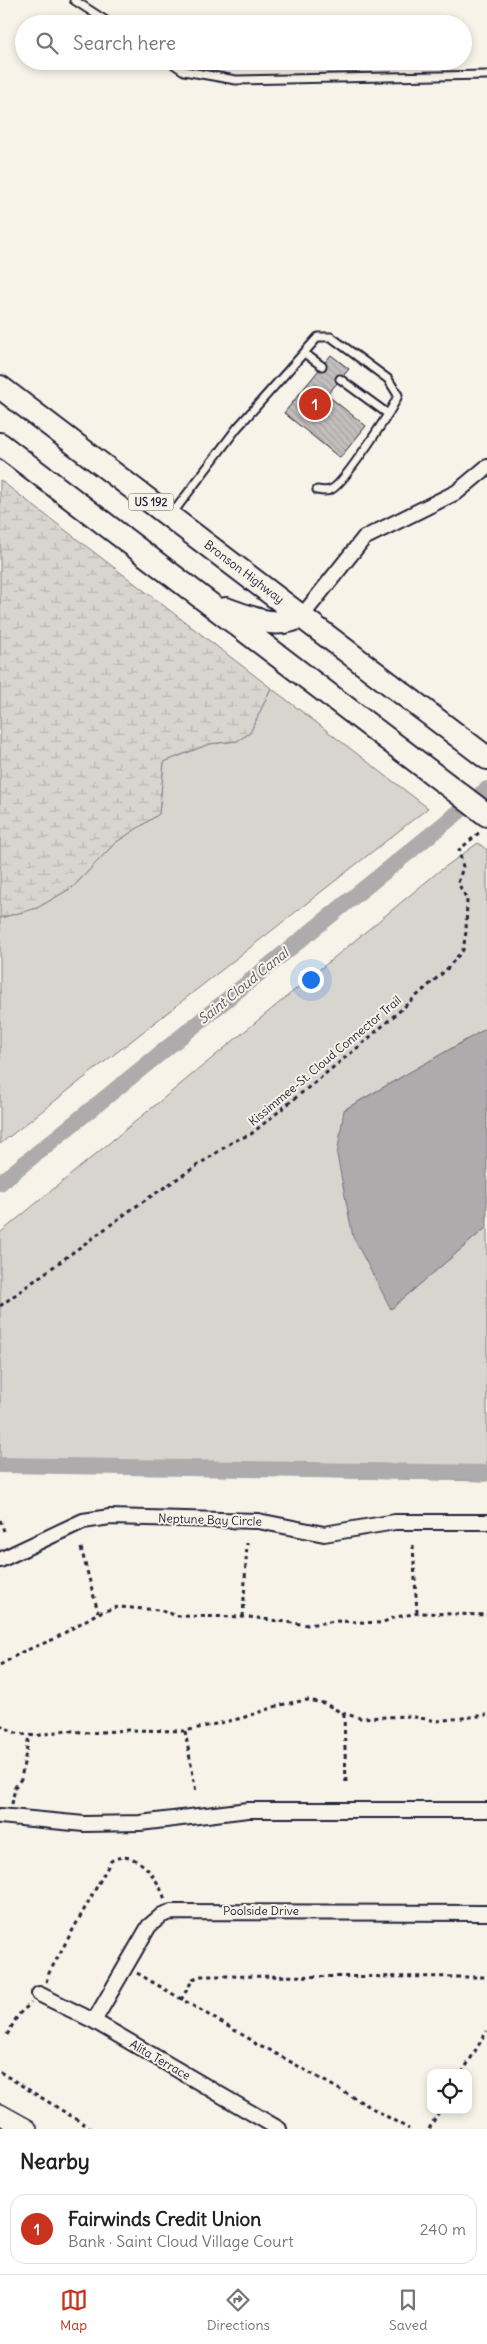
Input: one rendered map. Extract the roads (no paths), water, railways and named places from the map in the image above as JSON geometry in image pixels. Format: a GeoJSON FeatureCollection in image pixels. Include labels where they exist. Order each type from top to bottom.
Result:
{"type":"FeatureCollection","features":[{"type":"Feature","properties":{"kind":"highway","name":"Bronson Highway"},"geometry":{"type":"LineString","coordinates":[[0,387],[487,758]]}},
{"type":"Feature","properties":{"kind":"highway"},"geometry":{"type":"LineString","coordinates":[[0,444],[423,767],[486,821]]}},
{"type":"Feature","properties":{"kind":"highway"},"geometry":{"type":"LineString","coordinates":[[209,604],[270,623],[291,622],[302,616]]}},
{"type":"Feature","properties":{"kind":"main road"},"geometry":{"type":"LineString","coordinates":[[0,2114],[27,2129]]}},
{"type":"Feature","properties":{"kind":"street"},"geometry":{"type":"LineString","coordinates":[[302,616],[364,538],[457,492],[487,467]]}},
{"type":"Feature","properties":{"kind":"street","name":"Neptune Bay Circle"},"geometry":{"type":"LineString","coordinates":[[0,1560],[84,1521],[110,1517],[258,1521],[324,1534],[395,1522],[487,1522]]}},
{"type":"Feature","properties":{"kind":"street"},"geometry":{"type":"LineString","coordinates":[[5,1816],[84,1824],[140,1823],[248,1810],[487,1810]]}},
{"type":"Feature","properties":{"kind":"street","name":"Poolside Drive"},"geometry":{"type":"LineString","coordinates":[[94,2021],[149,1926],[155,1920],[168,1913],[183,1911],[487,1913]]}},
{"type":"Feature","properties":{"kind":"street","name":"Alita Terrace"},"geometry":{"type":"LineString","coordinates":[[39,1994],[94,2021],[279,2129]]}},
{"type":"Feature","properties":{"kind":"lane"},"geometry":{"type":"LineString","coordinates":[[74,0],[97,15]]}},
{"type":"Feature","properties":{"kind":"lane"},"geometry":{"type":"LineString","coordinates":[[182,70],[236,80],[487,75]]}},
{"type":"Feature","properties":{"kind":"lane"},"geometry":{"type":"LineString","coordinates":[[170,516],[237,428],[318,337],[331,337],[388,379],[398,395],[388,414],[339,484],[325,491],[317,490]]}},
{"type":"Feature","properties":{"kind":"lane"},"geometry":{"type":"LineString","coordinates":[[304,353],[322,366]]}},
{"type":"Feature","properties":{"kind":"lane"},"geometry":{"type":"LineString","coordinates":[[340,379],[388,414]]}},
{"type":"Feature","properties":{"kind":"waterway","name":"Saint Cloud Canal"},"geometry":{"type":"LineString","coordinates":[[0,1183],[487,789]]}},
{"type":"Feature","properties":{"kind":"waterway"},"geometry":{"type":"LineString","coordinates":[[0,1465],[487,1473]]}},
{"type":"Feature","properties":{"kind":"place","name":"Fairwinds Credit Union"},"geometry":{"type":"Point","coordinates":[315,404]}}]}
